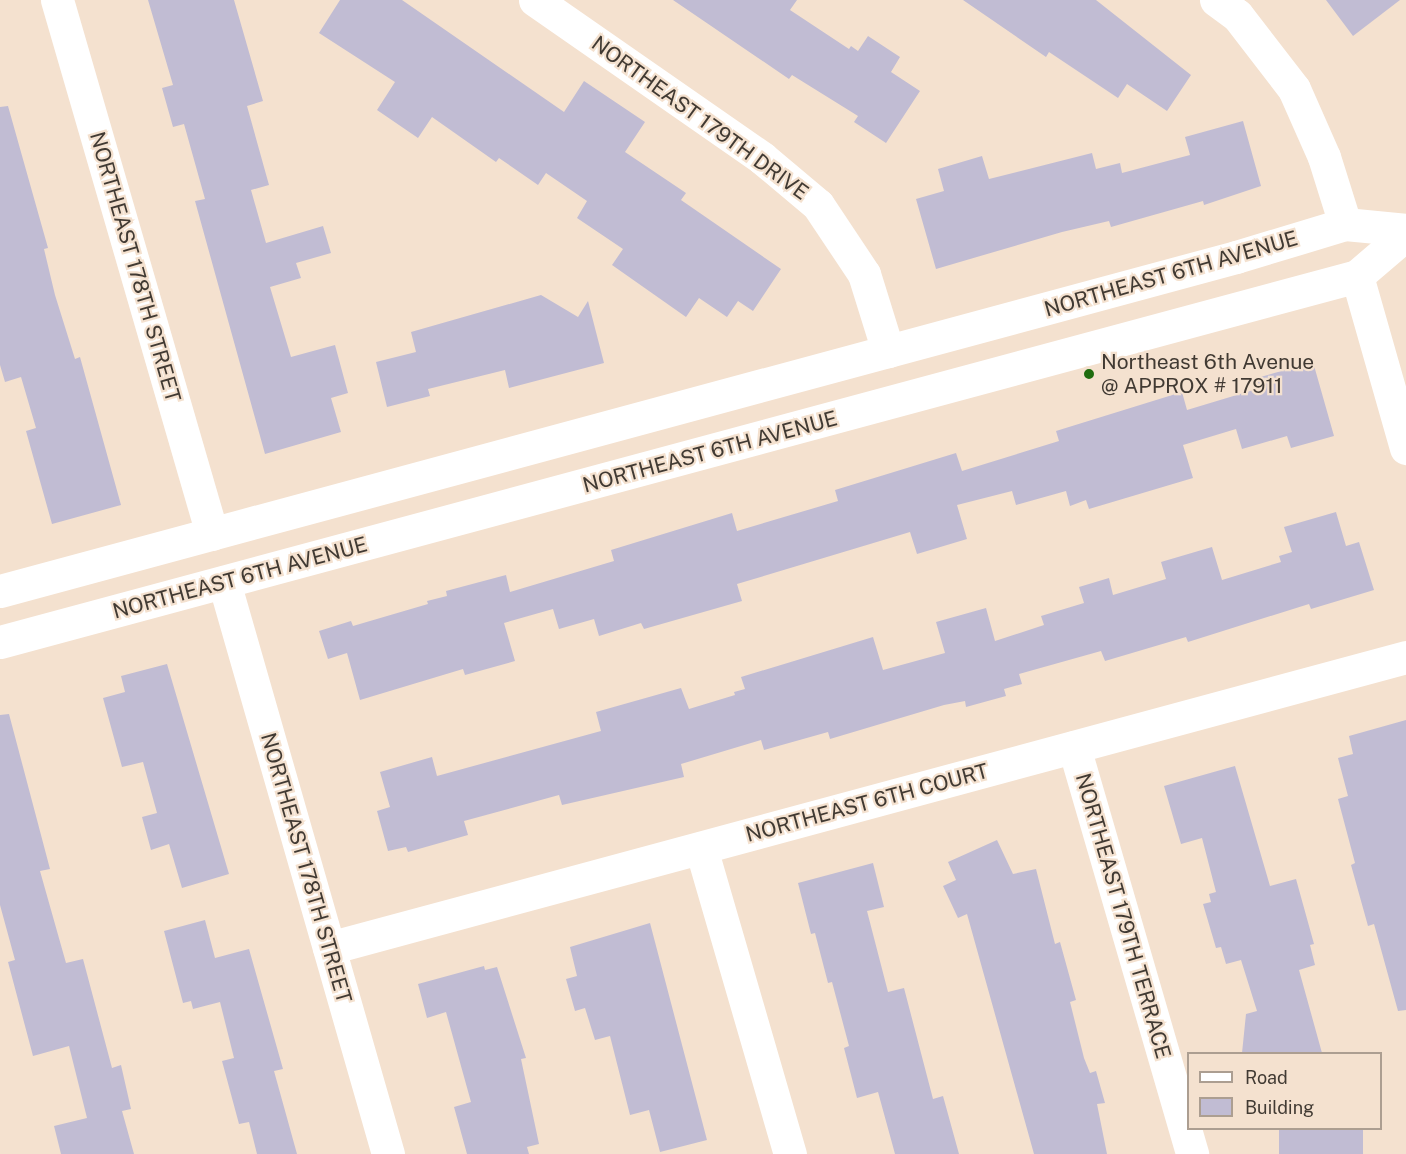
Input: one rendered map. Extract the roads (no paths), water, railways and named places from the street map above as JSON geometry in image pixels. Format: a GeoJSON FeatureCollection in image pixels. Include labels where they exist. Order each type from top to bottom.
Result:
{"type":"FeatureCollection","features":[{"type":"Feature","properties":{"kind":"street","name":"NORTHEAST 178TH STREET"},"geometry":{"type":"LineString","coordinates":[[57,0],[212,534]]}},
{"type":"Feature","properties":{"kind":"street","name":"NORTHEAST 179TH DRIVE"},"geometry":{"type":"LineString","coordinates":[[535,0],[762,158],[818,205],[864,274],[888,351]]}},
{"type":"Feature","properties":{"kind":"street"},"geometry":{"type":"LineString","coordinates":[[1216,0],[1237,15],[1294,89],[1324,158],[1345,224]]}},
{"type":"Feature","properties":{"kind":"street","name":"NORTHEAST 6TH AVENUE"},"geometry":{"type":"LineString","coordinates":[[0,591],[888,351],[1345,224],[1406,232]]}},
{"type":"Feature","properties":{"kind":"street","name":"NORTHEAST 6TH AVENUE"},"geometry":{"type":"LineString","coordinates":[[0,642],[1357,276],[1406,232]]}},
{"type":"Feature","properties":{"kind":"street"},"geometry":{"type":"LineString","coordinates":[[1357,276],[1406,448]]}},
{"type":"Feature","properties":{"kind":"street","name":"NORTHEAST 178TH STREET"},"geometry":{"type":"LineString","coordinates":[[224,582],[388,1154]]}},
{"type":"Feature","properties":{"kind":"street","name":"NORTHEAST 6TH COURT"},"geometry":{"type":"LineString","coordinates":[[328,948],[1406,657]]}},
{"type":"Feature","properties":{"kind":"street","name":"NORTHEAST 179TH TERRACE"},"geometry":{"type":"LineString","coordinates":[[1074,747],[1191,1154]]}},
{"type":"Feature","properties":{"kind":"street"},"geometry":{"type":"LineString","coordinates":[[701,848],[790,1154]]}},
{"type":"Feature","properties":{"kind":"place","name":"Northeast 6th Avenue @ APPROX # 17911"},"geometry":{"type":"Point","coordinates":[1089,374]}}]}
